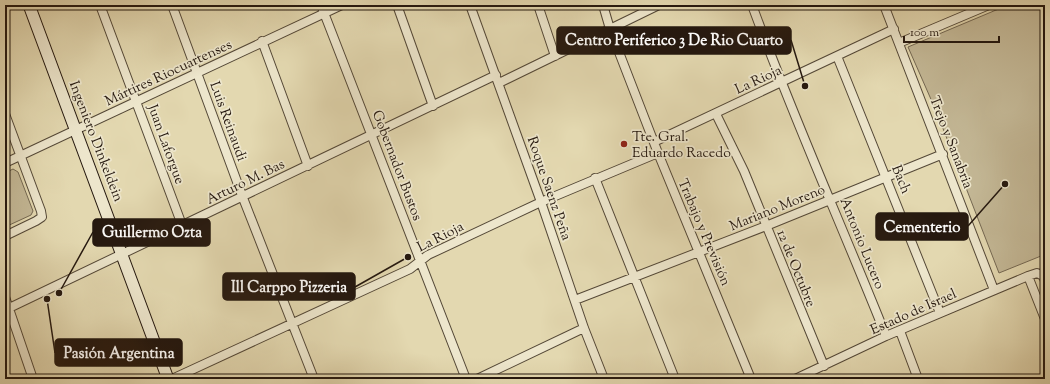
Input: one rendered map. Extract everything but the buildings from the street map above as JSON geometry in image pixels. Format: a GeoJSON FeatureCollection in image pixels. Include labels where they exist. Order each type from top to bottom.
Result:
{"type":"FeatureCollection","features":[{"type":"Feature","properties":{"kind":"main road","name":"Ingeniero Dinkeldein"},"geometry":{"type":"LineString","coordinates":[[29,5],[123,254],[168,379]]}},
{"type":"Feature","properties":{"kind":"street","name":"Juan Laforgue"},"geometry":{"type":"LineString","coordinates":[[100,5],[137,100],[182,225]]}},
{"type":"Feature","properties":{"kind":"street","name":"Luis Reinaudi"},"geometry":{"type":"LineString","coordinates":[[172,5],[243,198],[293,322],[314,379]]}},
{"type":"Feature","properties":{"kind":"street","name":"Mártires Riocuartenses"},"geometry":{"type":"LineString","coordinates":[[5,163],[262,41],[323,9],[342,5]]}},
{"type":"Feature","properties":{"kind":"street"},"geometry":{"type":"LineString","coordinates":[[397,5],[433,106]]}},
{"type":"Feature","properties":{"kind":"street","name":"Roque Saenz Peña"},"geometry":{"type":"LineString","coordinates":[[470,5],[498,79],[584,328],[604,379]]}},
{"type":"Feature","properties":{"kind":"street"},"geometry":{"type":"LineString","coordinates":[[538,5],[555,56]]}},
{"type":"Feature","properties":{"kind":"street","name":"Trabajo y Previsión"},"geometry":{"type":"LineString","coordinates":[[603,5],[610,29],[658,153],[751,379]]}},
{"type":"Feature","properties":{"kind":"street","name":"Arturo M. Bas"},"geometry":{"type":"LineString","coordinates":[[7,309],[182,225],[243,198],[373,134],[433,106],[555,56],[658,5]]}},
{"type":"Feature","properties":{"kind":"street","name":"Antonio Lucero"},"geometry":{"type":"LineString","coordinates":[[752,5],[780,83],[831,199],[886,336]]}},
{"type":"Feature","properties":{"kind":"street","name":"Trejo y Sanabria"},"geometry":{"type":"LineString","coordinates":[[884,5],[943,154],[994,290]]}},
{"type":"Feature","properties":{"kind":"street"},"geometry":{"type":"LineString","coordinates":[[899,43],[989,5]]}},
{"type":"Feature","properties":{"kind":"street","name":"Gobernador Bustos"},"geometry":{"type":"LineString","coordinates":[[323,9],[373,134],[466,379]]}},
{"type":"Feature","properties":{"kind":"street","name":"La Rioja"},"geometry":{"type":"LineString","coordinates":[[654,142],[894,29]]}},
{"type":"Feature","properties":{"kind":"street"},"geometry":{"type":"LineString","coordinates":[[262,41],[308,166]]}},
{"type":"Feature","properties":{"kind":"street","name":"Bach"},"geometry":{"type":"LineString","coordinates":[[837,56],[887,176],[940,313]]}},
{"type":"Feature","properties":{"kind":"street"},"geometry":{"type":"LineString","coordinates":[[5,114],[42,217],[5,236]]}},
{"type":"Feature","properties":{"kind":"street","name":"12 de Octubre"},"geometry":{"type":"LineString","coordinates":[[716,114],[744,171],[824,366]]}},
{"type":"Feature","properties":{"kind":"street","name":"La Rioja"},"geometry":{"type":"LineString","coordinates":[[172,379],[410,269],[420,260],[541,202],[594,178],[658,153]]}},
{"type":"Feature","properties":{"kind":"street","name":"Mariano Moreno"},"geometry":{"type":"LineString","coordinates":[[575,300],[766,226],[943,154]]}},
{"type":"Feature","properties":{"kind":"street"},"geometry":{"type":"LineString","coordinates":[[594,178],[676,379]]}},
{"type":"Feature","properties":{"kind":"street","name":"Estado de Israel"},"geometry":{"type":"LineString","coordinates":[[795,379],[886,336],[1028,276],[1037,273],[1044,278]]}},
{"type":"Feature","properties":{"kind":"street"},"geometry":{"type":"LineString","coordinates":[[1028,276],[1045,319]]}},
{"type":"Feature","properties":{"kind":"street"},"geometry":{"type":"LineString","coordinates":[[5,297],[7,309],[33,379]]}},
{"type":"Feature","properties":{"kind":"street"},"geometry":{"type":"LineString","coordinates":[[477,379],[584,328]]}},
{"type":"Feature","properties":{"kind":"street"},"geometry":{"type":"LineString","coordinates":[[900,331],[918,379]]}},
{"type":"Feature","properties":{"kind":"shaded area"},"geometry":{"type":"Polygon","coordinates":[[[1008,5],[1045,5],[1045,265],[1041,256],[999,273],[937,113],[908,47],[1008,5]]]}},
{"type":"Feature","properties":{"kind":"shaded area"},"geometry":{"type":"Polygon","coordinates":[[[13,169],[18,172],[33,211],[31,215],[5,227],[5,173],[13,169]]]}},
{"type":"Feature","properties":{"kind":"place","name":"Centro Periferico 3 De Rio Cuarto"},"geometry":{"type":"Point","coordinates":[805,86]}},
{"type":"Feature","properties":{"kind":"place","name":"Tte. Gral. Eduardo Racedo"},"geometry":{"type":"Point","coordinates":[624,144]}},
{"type":"Feature","properties":{"kind":"place","name":"Cementerio"},"geometry":{"type":"Point","coordinates":[1005,184]}},
{"type":"Feature","properties":{"kind":"place","name":"Ill Carppo Pizzeria"},"geometry":{"type":"Point","coordinates":[408,257]}},
{"type":"Feature","properties":{"kind":"place","name":"Guillermo Ozta"},"geometry":{"type":"Point","coordinates":[59,293]}},
{"type":"Feature","properties":{"kind":"place","name":"Pasión Argentina"},"geometry":{"type":"Point","coordinates":[47,299]}}]}
